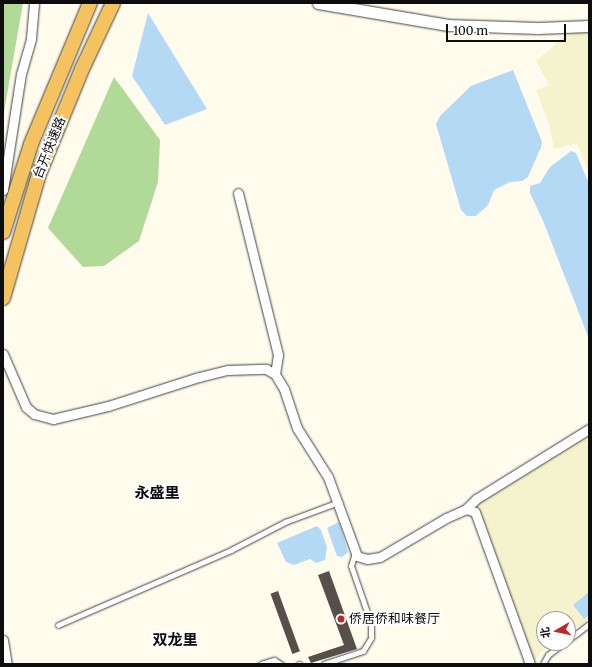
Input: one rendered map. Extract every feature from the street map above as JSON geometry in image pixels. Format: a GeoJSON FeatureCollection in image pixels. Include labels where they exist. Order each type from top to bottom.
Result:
{"type":"FeatureCollection","features":[{"type":"Feature","properties":{"kind":"highway","name":"台开快速路"},"geometry":{"type":"LineString","coordinates":[[3,232],[31,144],[90,3]]}},
{"type":"Feature","properties":{"kind":"highway","name":"台开快速路"},"geometry":{"type":"LineString","coordinates":[[3,298],[39,174],[113,3]]}},
{"type":"Feature","properties":{"kind":"street"},"geometry":{"type":"LineString","coordinates":[[3,190],[21,74],[31,38],[34,3]]}},
{"type":"Feature","properties":{"kind":"street"},"geometry":{"type":"LineString","coordinates":[[318,3],[448,24],[538,28],[589,26]]}},
{"type":"Feature","properties":{"kind":"street"},"geometry":{"type":"LineString","coordinates":[[238,193],[278,355],[275,374]]}},
{"type":"Feature","properties":{"kind":"street"},"geometry":{"type":"LineString","coordinates":[[3,354],[26,407],[34,414],[53,419],[108,406],[199,377],[228,370],[266,369],[275,374],[284,389],[297,428],[328,477],[339,502],[355,553],[363,559],[380,557],[466,509],[476,499],[589,429]]}},
{"type":"Feature","properties":{"kind":"street"},"geometry":{"type":"LineString","coordinates":[[466,509],[475,512],[479,518],[530,664]]}},
{"type":"Feature","properties":{"kind":"street"},"geometry":{"type":"LineString","coordinates":[[3,640],[7,664]]}},
{"type":"Feature","properties":{"kind":"lane"},"geometry":{"type":"LineString","coordinates":[[58,625],[224,553],[285,522],[339,502]]}},
{"type":"Feature","properties":{"kind":"lane"},"geometry":{"type":"LineString","coordinates":[[324,664],[362,651],[371,638],[371,624],[351,566],[355,553]]}},
{"type":"Feature","properties":{"kind":"lane"},"geometry":{"type":"LineString","coordinates":[[576,634],[589,624]]}},
{"type":"Feature","properties":{"kind":"lane"},"geometry":{"type":"LineString","coordinates":[[543,664],[548,655],[553,651]]}},
{"type":"Feature","properties":{"kind":"lane"},"geometry":{"type":"LineString","coordinates":[[261,664],[274,660],[281,664]]}},
{"type":"Feature","properties":{"kind":"green space"},"geometry":{"type":"Polygon","coordinates":[[[23,3],[3,118],[3,4],[23,3]]]}},
{"type":"Feature","properties":{"kind":"green space"},"geometry":{"type":"Polygon","coordinates":[[[589,29],[589,174],[577,143],[554,149],[550,128],[536,90],[549,85],[536,61],[569,32],[589,29]]]}},
{"type":"Feature","properties":{"kind":"green space"},"geometry":{"type":"Polygon","coordinates":[[[114,77],[160,140],[158,182],[139,241],[104,266],[83,267],[48,228],[114,77]]]}},
{"type":"Feature","properties":{"kind":"green space"},"geometry":{"type":"Polygon","coordinates":[[[589,431],[589,619],[576,628],[576,611],[536,611],[536,651],[543,651],[533,663],[525,645],[477,503],[589,431]]]}},
{"type":"Feature","properties":{"kind":"water"},"geometry":{"type":"Polygon","coordinates":[[[148,13],[207,109],[165,125],[132,76],[148,13]]]}},
{"type":"Feature","properties":{"kind":"water"},"geometry":{"type":"Polygon","coordinates":[[[513,70],[542,142],[541,147],[528,177],[522,181],[510,182],[494,190],[488,205],[476,216],[467,216],[461,210],[436,124],[440,116],[471,86],[513,70]]]}},
{"type":"Feature","properties":{"kind":"water"},"geometry":{"type":"Polygon","coordinates":[[[571,151],[576,153],[589,184],[589,339],[544,223],[530,193],[530,186],[540,183],[550,167],[571,151]]]}},
{"type":"Feature","properties":{"kind":"water"},"geometry":{"type":"Polygon","coordinates":[[[339,522],[348,552],[342,557],[337,556],[327,528],[339,522]]]}},
{"type":"Feature","properties":{"kind":"water"},"geometry":{"type":"Polygon","coordinates":[[[317,526],[321,530],[327,547],[325,560],[316,563],[310,559],[294,565],[286,562],[277,543],[317,526]]]}},
{"type":"Feature","properties":{"kind":"water"},"geometry":{"type":"Polygon","coordinates":[[[589,592],[589,615],[584,619],[573,605],[589,592]]]}},
{"type":"Feature","properties":{"kind":"building"},"geometry":{"type":"Polygon","coordinates":[[[329,571],[357,649],[311,663],[308,657],[344,645],[318,575],[329,571]]]}},
{"type":"Feature","properties":{"kind":"building"},"geometry":{"type":"Polygon","coordinates":[[[278,591],[300,651],[292,654],[270,594],[278,591]]]}},
{"type":"Feature","properties":{"kind":"place","name":"侨居侨和味餐厅"},"geometry":{"type":"Point","coordinates":[341,619]}},
{"type":"Feature","properties":{"kind":"district","name":"永盛里"},"geometry":{"type":"Point","coordinates":[157,493]}},
{"type":"Feature","properties":{"kind":"district","name":"双龙里"},"geometry":{"type":"Point","coordinates":[175,640]}}]}
